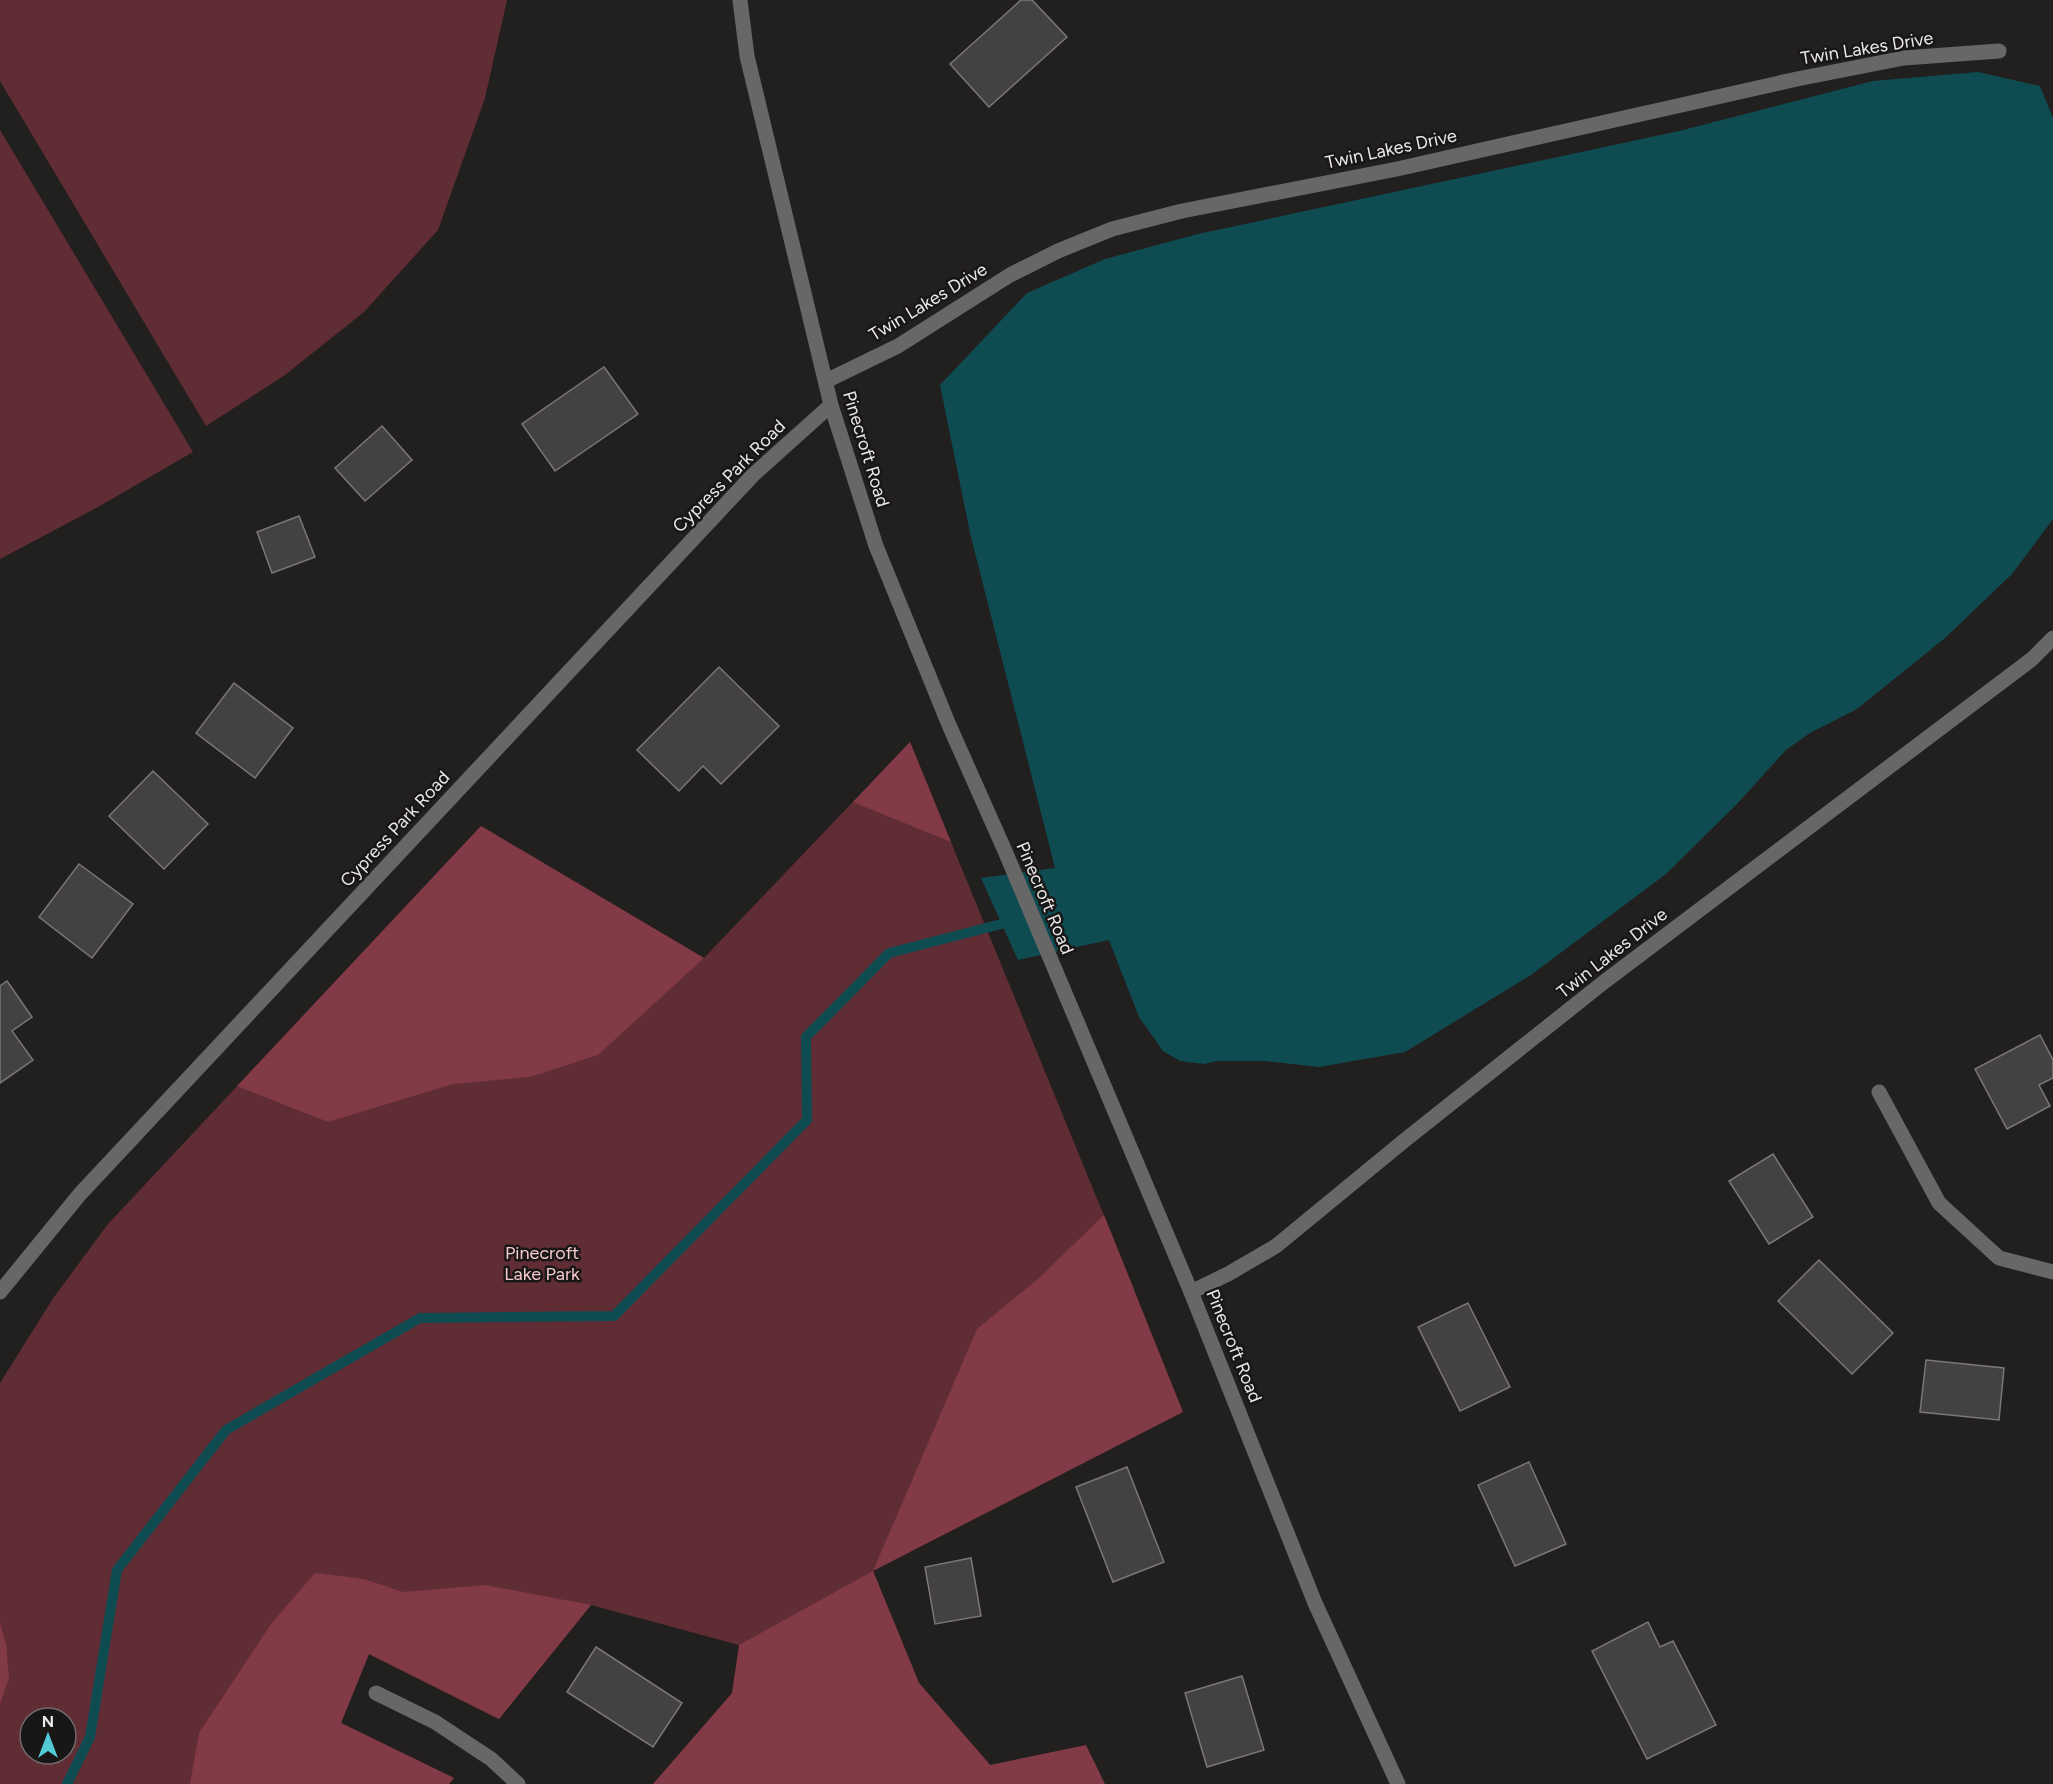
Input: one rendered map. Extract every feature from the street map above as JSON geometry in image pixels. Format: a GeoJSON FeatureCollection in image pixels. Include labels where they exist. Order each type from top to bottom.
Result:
{"type":"FeatureCollection","features":[{"type":"Feature","properties":{"kind":"street","name":"Pinecroft Road"},"geometry":{"type":"LineString","coordinates":[[740,0],[747,56],[825,381],[876,546],[949,725],[1005,851],[1191,1292],[1315,1603],[1398,1784]]}},
{"type":"Feature","properties":{"kind":"street","name":"Twin Lakes Drive"},"geometry":{"type":"LineString","coordinates":[[825,381],[898,346],[1010,276],[1058,251],[1112,229],[1797,79],[1904,58],[1999,51]]}},
{"type":"Feature","properties":{"kind":"street","name":"Cypress Park Road"},"geometry":{"type":"LineString","coordinates":[[0,1292],[80,1194],[753,475],[831,405]]}},
{"type":"Feature","properties":{"kind":"street","name":"Twin Lakes Drive"},"geometry":{"type":"LineString","coordinates":[[1191,1292],[1276,1246],[1604,982],[2032,659],[2053,638]]}},
{"type":"Feature","properties":{"kind":"street"},"geometry":{"type":"LineString","coordinates":[[1879,1092],[1939,1203],[1999,1258],[2053,1272]]}},
{"type":"Feature","properties":{"kind":"street"},"geometry":{"type":"LineString","coordinates":[[376,1693],[435,1722],[491,1759],[518,1784]]}},
{"type":"Feature","properties":{"kind":"green space"},"geometry":{"type":"Polygon","coordinates":[[[0,0],[507,0],[485,98],[438,230],[364,312],[285,375],[206,426],[0,81],[0,0]]]}},
{"type":"Feature","properties":{"kind":"green space"},"geometry":{"type":"Polygon","coordinates":[[[0,130],[193,452],[98,507],[0,559],[0,130]]]}},
{"type":"Feature","properties":{"kind":"green space","name":"Pinecroft Lake Park"},"geometry":{"type":"Polygon","coordinates":[[[910,742],[1134,1289],[873,1571],[919,1683],[1007,1784],[739,1645],[591,1605],[499,1719],[369,1654],[341,1723],[454,1778],[449,1784],[0,1784],[0,1383],[54,1297],[108,1224],[481,826],[704,958],[910,742]]]}},
{"type":"Feature","properties":{"kind":"shaded area"},"geometry":{"type":"Polygon","coordinates":[[[910,742],[951,842],[853,802],[910,742]]]}},
{"type":"Feature","properties":{"kind":"shaded area"},"geometry":{"type":"Polygon","coordinates":[[[481,826],[704,958],[598,1055],[530,1077],[453,1084],[328,1122],[237,1086],[481,826]]]}},
{"type":"Feature","properties":{"kind":"shaded area"},"geometry":{"type":"Polygon","coordinates":[[[1104,1215],[1183,1412],[873,1571],[977,1329],[1039,1278],[1104,1215]]]}},
{"type":"Feature","properties":{"kind":"shaded area"},"geometry":{"type":"Polygon","coordinates":[[[873,1571],[919,1683],[990,1765],[1086,1745],[1105,1784],[653,1784],[732,1693],[739,1645],[873,1571]]]}},
{"type":"Feature","properties":{"kind":"shaded area"},"geometry":{"type":"Polygon","coordinates":[[[315,1573],[364,1579],[403,1592],[485,1585],[591,1605],[499,1719],[369,1654],[341,1723],[454,1778],[449,1784],[190,1784],[199,1733],[271,1624],[315,1573]]]}},
{"type":"Feature","properties":{"kind":"shaded area"},"geometry":{"type":"Polygon","coordinates":[[[0,1623],[6,1644],[9,1678],[0,1704],[0,1623]]]}},
{"type":"Feature","properties":{"kind":"water"},"geometry":{"type":"Polygon","coordinates":[[[1978,72],[2040,86],[2053,118],[2053,519],[2012,574],[1945,638],[1857,709],[1810,733],[1786,750],[1736,805],[1666,874],[1531,975],[1405,1052],[1319,1067],[1265,1061],[1217,1061],[1204,1064],[1180,1061],[1163,1051],[1139,1017],[1109,940],[1018,960],[981,878],[1055,868],[970,533],[940,385],[1027,293],[1105,259],[1198,234],[1679,131],[1873,81],[1978,72]]]}},
{"type":"Feature","properties":{"kind":"building"},"geometry":{"type":"Polygon","coordinates":[[[1021,0],[1032,0],[1067,37],[989,107],[950,64],[1021,0]]]}},
{"type":"Feature","properties":{"kind":"building"},"geometry":{"type":"Polygon","coordinates":[[[604,367],[638,414],[555,471],[522,424],[604,367]]]}},
{"type":"Feature","properties":{"kind":"building"},"geometry":{"type":"Polygon","coordinates":[[[382,426],[412,460],[365,501],[335,468],[382,426]]]}},
{"type":"Feature","properties":{"kind":"building"},"geometry":{"type":"Polygon","coordinates":[[[299,516],[315,557],[272,573],[257,532],[299,516]]]}},
{"type":"Feature","properties":{"kind":"building"},"geometry":{"type":"Polygon","coordinates":[[[719,667],[779,726],[721,784],[703,766],[679,791],[637,750],[719,667]]]}},
{"type":"Feature","properties":{"kind":"building"},"geometry":{"type":"Polygon","coordinates":[[[234,683],[293,728],[255,778],[196,733],[234,683]]]}},
{"type":"Feature","properties":{"kind":"building"},"geometry":{"type":"Polygon","coordinates":[[[153,771],[208,824],[164,869],[109,816],[153,771]]]}},
{"type":"Feature","properties":{"kind":"building"},"geometry":{"type":"Polygon","coordinates":[[[79,864],[133,904],[92,958],[39,917],[79,864]]]}},
{"type":"Feature","properties":{"kind":"building"},"geometry":{"type":"Polygon","coordinates":[[[7,981],[32,1017],[12,1031],[33,1060],[0,1083],[0,986],[7,981]]]}},
{"type":"Feature","properties":{"kind":"building"},"geometry":{"type":"Polygon","coordinates":[[[2040,1035],[2053,1060],[2053,1078],[2039,1085],[2050,1106],[2007,1129],[1975,1069],[2040,1035]]]}},
{"type":"Feature","properties":{"kind":"building"},"geometry":{"type":"Polygon","coordinates":[[[1773,1154],[1813,1217],[1769,1244],[1729,1181],[1773,1154]]]}},
{"type":"Feature","properties":{"kind":"building"},"geometry":{"type":"Polygon","coordinates":[[[1819,1260],[1893,1333],[1852,1374],[1778,1301],[1819,1260]]]}},
{"type":"Feature","properties":{"kind":"building"},"geometry":{"type":"Polygon","coordinates":[[[1468,1303],[1510,1387],[1460,1411],[1418,1327],[1468,1303]]]}},
{"type":"Feature","properties":{"kind":"building"},"geometry":{"type":"Polygon","coordinates":[[[1926,1360],[2004,1368],[1999,1420],[1920,1412],[1926,1360]]]}},
{"type":"Feature","properties":{"kind":"building"},"geometry":{"type":"Polygon","coordinates":[[[1529,1462],[1566,1544],[1515,1566],[1478,1485],[1529,1462]]]}},
{"type":"Feature","properties":{"kind":"building"},"geometry":{"type":"Polygon","coordinates":[[[1127,1467],[1164,1562],[1113,1582],[1076,1487],[1127,1467]]]}},
{"type":"Feature","properties":{"kind":"building"},"geometry":{"type":"Polygon","coordinates":[[[971,1558],[981,1616],[935,1624],[925,1567],[971,1558]]]}},
{"type":"Feature","properties":{"kind":"building"},"geometry":{"type":"Polygon","coordinates":[[[1648,1622],[1660,1647],[1673,1641],[1716,1725],[1647,1759],[1592,1651],[1648,1622]]]}},
{"type":"Feature","properties":{"kind":"building"},"geometry":{"type":"Polygon","coordinates":[[[596,1647],[682,1703],[653,1747],[567,1692],[596,1647]]]}},
{"type":"Feature","properties":{"kind":"building"},"geometry":{"type":"Polygon","coordinates":[[[1242,1676],[1264,1750],[1207,1767],[1185,1693],[1242,1676]]]}},
{"type":"Feature","properties":{"kind":"waterway"},"geometry":{"type":"LineString","coordinates":[[67,1784],[90,1737],[117,1570],[226,1430],[420,1318],[614,1316],[807,1120],[806,1037],[889,953],[1013,921]]}}]}
